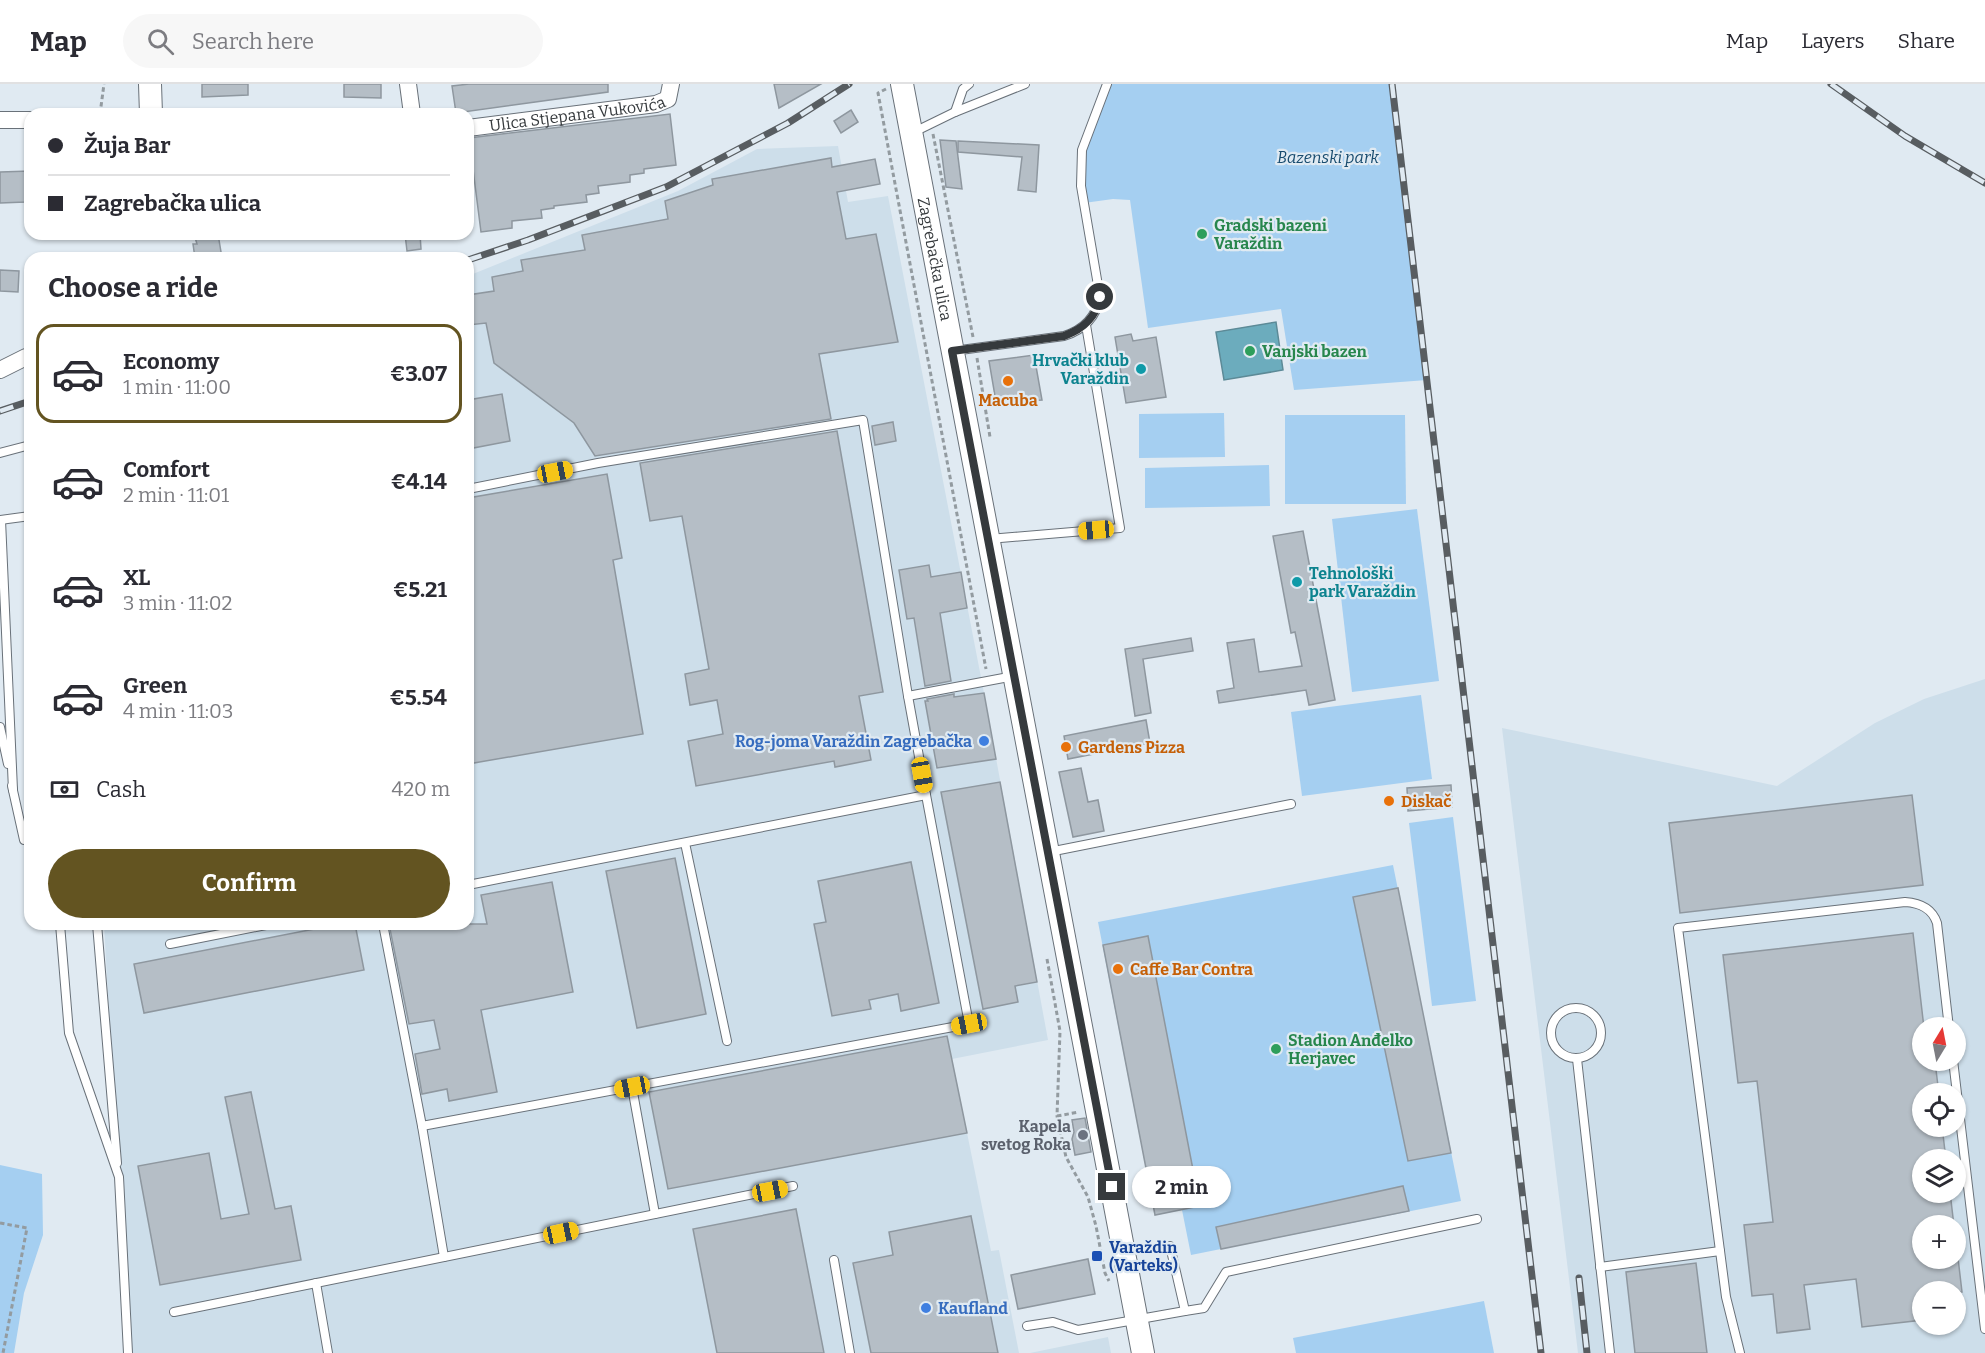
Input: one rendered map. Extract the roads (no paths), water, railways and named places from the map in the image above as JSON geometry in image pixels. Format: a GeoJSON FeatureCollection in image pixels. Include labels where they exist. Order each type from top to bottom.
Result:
{"type":"FeatureCollection","features":[{"type":"Feature","properties":{"kind":"main road"},"geometry":{"type":"LineString","coordinates":[[150,84],[152,108]]}},
{"type":"Feature","properties":{"kind":"main road","name":"Zagrebačka ulica"},"geometry":{"type":"LineString","coordinates":[[896,85],[912,134],[1143,1353]]}},
{"type":"Feature","properties":{"kind":"street","name":"Ulica Stjepana Vukovića"},"geometry":{"type":"LineString","coordinates":[[474,127],[656,104],[668,99],[671,84]]}},
{"type":"Feature","properties":{"kind":"street"},"geometry":{"type":"LineString","coordinates":[[409,85],[411,108]]}},
{"type":"Feature","properties":{"kind":"street"},"geometry":{"type":"LineString","coordinates":[[0,120],[24,120]]}},
{"type":"Feature","properties":{"kind":"street"},"geometry":{"type":"LineString","coordinates":[[0,370],[24,358]]}},
{"type":"Feature","properties":{"kind":"lane"},"geometry":{"type":"LineString","coordinates":[[955,112],[963,89],[969,84]]}},
{"type":"Feature","properties":{"kind":"lane"},"geometry":{"type":"LineString","coordinates":[[912,134],[955,112],[1025,84]]}},
{"type":"Feature","properties":{"kind":"lane"},"geometry":{"type":"LineString","coordinates":[[952,351],[1064,336],[1086,325],[1098,307],[1100,297],[1081,186],[1082,150],[1107,84]]}},
{"type":"Feature","properties":{"kind":"lane"},"geometry":{"type":"LineString","coordinates":[[988,539],[1120,528],[1086,325]]}},
{"type":"Feature","properties":{"kind":"lane"},"geometry":{"type":"LineString","coordinates":[[422,1126],[969,1024],[908,696],[864,420],[598,463],[474,488]]}},
{"type":"Feature","properties":{"kind":"lane"},"geometry":{"type":"LineString","coordinates":[[0,453],[24,447]]}},
{"type":"Feature","properties":{"kind":"lane"},"geometry":{"type":"LineString","coordinates":[[13,790],[1,520],[24,517]]}},
{"type":"Feature","properties":{"kind":"lane"},"geometry":{"type":"LineString","coordinates":[[908,696],[1015,676]]}},
{"type":"Feature","properties":{"kind":"lane"},"geometry":{"type":"LineString","coordinates":[[0,727],[24,840]]}},
{"type":"Feature","properties":{"kind":"lane"},"geometry":{"type":"LineString","coordinates":[[474,884],[926,795]]}},
{"type":"Feature","properties":{"kind":"lane"},"geometry":{"type":"LineString","coordinates":[[1048,852],[1291,804]]}},
{"type":"Feature","properties":{"kind":"lane"},"geometry":{"type":"LineString","coordinates":[[685,843],[727,1041]]}},
{"type":"Feature","properties":{"kind":"lane"},"geometry":{"type":"LineString","coordinates":[[1740,1353],[1726,1297],[1678,928],[1905,902],[1916,903],[1927,908],[1934,915],[1937,923],[1949,1017]]}},
{"type":"Feature","properties":{"kind":"lane"},"geometry":{"type":"LineString","coordinates":[[60,930],[69,1033],[118,1177]]}},
{"type":"Feature","properties":{"kind":"lane"},"geometry":{"type":"LineString","coordinates":[[97,930],[118,1177],[128,1353]]}},
{"type":"Feature","properties":{"kind":"lane"},"geometry":{"type":"LineString","coordinates":[[170,944],[241,930]]}},
{"type":"Feature","properties":{"kind":"lane"},"geometry":{"type":"LineString","coordinates":[[385,930],[444,1257]]}},
{"type":"Feature","properties":{"kind":"lane"},"geometry":{"type":"LineString","coordinates":[[1576,1008],[1593,1015],[1599,1022],[1601,1032],[1600,1042],[1595,1050],[1577,1059],[1559,1052],[1553,1044],[1551,1034],[1558,1016],[1576,1008]]}},
{"type":"Feature","properties":{"kind":"lane"},"geometry":{"type":"LineString","coordinates":[[1577,1059],[1610,1353]]}},
{"type":"Feature","properties":{"kind":"lane"},"geometry":{"type":"LineString","coordinates":[[1954,1071],[1985,1329]]}},
{"type":"Feature","properties":{"kind":"lane"},"geometry":{"type":"LineString","coordinates":[[632,1087],[655,1214]]}},
{"type":"Feature","properties":{"kind":"lane"},"geometry":{"type":"LineString","coordinates":[[174,1312],[793,1186]]}},
{"type":"Feature","properties":{"kind":"lane"},"geometry":{"type":"LineString","coordinates":[[1027,1326],[1053,1322],[1078,1330],[1204,1308],[1226,1272],[1477,1219]]}},
{"type":"Feature","properties":{"kind":"lane"},"geometry":{"type":"LineString","coordinates":[[1170,1246],[1185,1311]]}},
{"type":"Feature","properties":{"kind":"lane"},"geometry":{"type":"LineString","coordinates":[[1600,1267],[1720,1251]]}},
{"type":"Feature","properties":{"kind":"lane"},"geometry":{"type":"LineString","coordinates":[[834,1260],[850,1353]]}},
{"type":"Feature","properties":{"kind":"lane"},"geometry":{"type":"LineString","coordinates":[[316,1283],[328,1353]]}},
{"type":"Feature","properties":{"kind":"railway"},"geometry":{"type":"LineString","coordinates":[[474,258],[528,240],[666,187],[788,123],[849,84]]}},
{"type":"Feature","properties":{"kind":"railway"},"geometry":{"type":"LineString","coordinates":[[1392,84],[1541,1353]]}},
{"type":"Feature","properties":{"kind":"railway"},"geometry":{"type":"LineString","coordinates":[[1831,84],[1905,136],[1985,183]]}},
{"type":"Feature","properties":{"kind":"railway"},"geometry":{"type":"LineString","coordinates":[[0,411],[24,403]]}},
{"type":"Feature","properties":{"kind":"railway"},"geometry":{"type":"LineString","coordinates":[[1579,1278],[1587,1353]]}},
{"type":"Feature","properties":{"kind":"place","name":"Gradski bazeni Varaždin"},"geometry":{"type":"Point","coordinates":[1202,234]}},
{"type":"Feature","properties":{"kind":"place","name":"Vanjski bazen"},"geometry":{"type":"Point","coordinates":[1250,351]}},
{"type":"Feature","properties":{"kind":"place","name":"Hrvački klub Varaždin"},"geometry":{"type":"Point","coordinates":[1141,369]}},
{"type":"Feature","properties":{"kind":"place","name":"Macuba"},"geometry":{"type":"Point","coordinates":[1008,381]}},
{"type":"Feature","properties":{"kind":"place","name":"Tehnološki park Varaždin"},"geometry":{"type":"Point","coordinates":[1297,582]}},
{"type":"Feature","properties":{"kind":"place","name":"Rog-joma Varaždin Zagrebačka"},"geometry":{"type":"Point","coordinates":[984,741]}},
{"type":"Feature","properties":{"kind":"place","name":"Gardens Pizza"},"geometry":{"type":"Point","coordinates":[1066,747]}},
{"type":"Feature","properties":{"kind":"place","name":"Diskač"},"geometry":{"type":"Point","coordinates":[1389,801]}},
{"type":"Feature","properties":{"kind":"place","name":"Caffe Bar Contra"},"geometry":{"type":"Point","coordinates":[1118,969]}},
{"type":"Feature","properties":{"kind":"place","name":"Stadion Anđelko Herjavec"},"geometry":{"type":"Point","coordinates":[1276,1049]}},
{"type":"Feature","properties":{"kind":"place","name":"Kapela svetog Roka"},"geometry":{"type":"Point","coordinates":[1083,1135]}},
{"type":"Feature","properties":{"kind":"place","name":"Varaždin (Varteks)"},"geometry":{"type":"Point","coordinates":[1097,1256]}},
{"type":"Feature","properties":{"kind":"place","name":"Kaufland"},"geometry":{"type":"Point","coordinates":[926,1308]}},
{"type":"Feature","properties":{"kind":"park label","name":"Bazenski park"},"geometry":{"type":"Point","coordinates":[1328,157]}}]}
